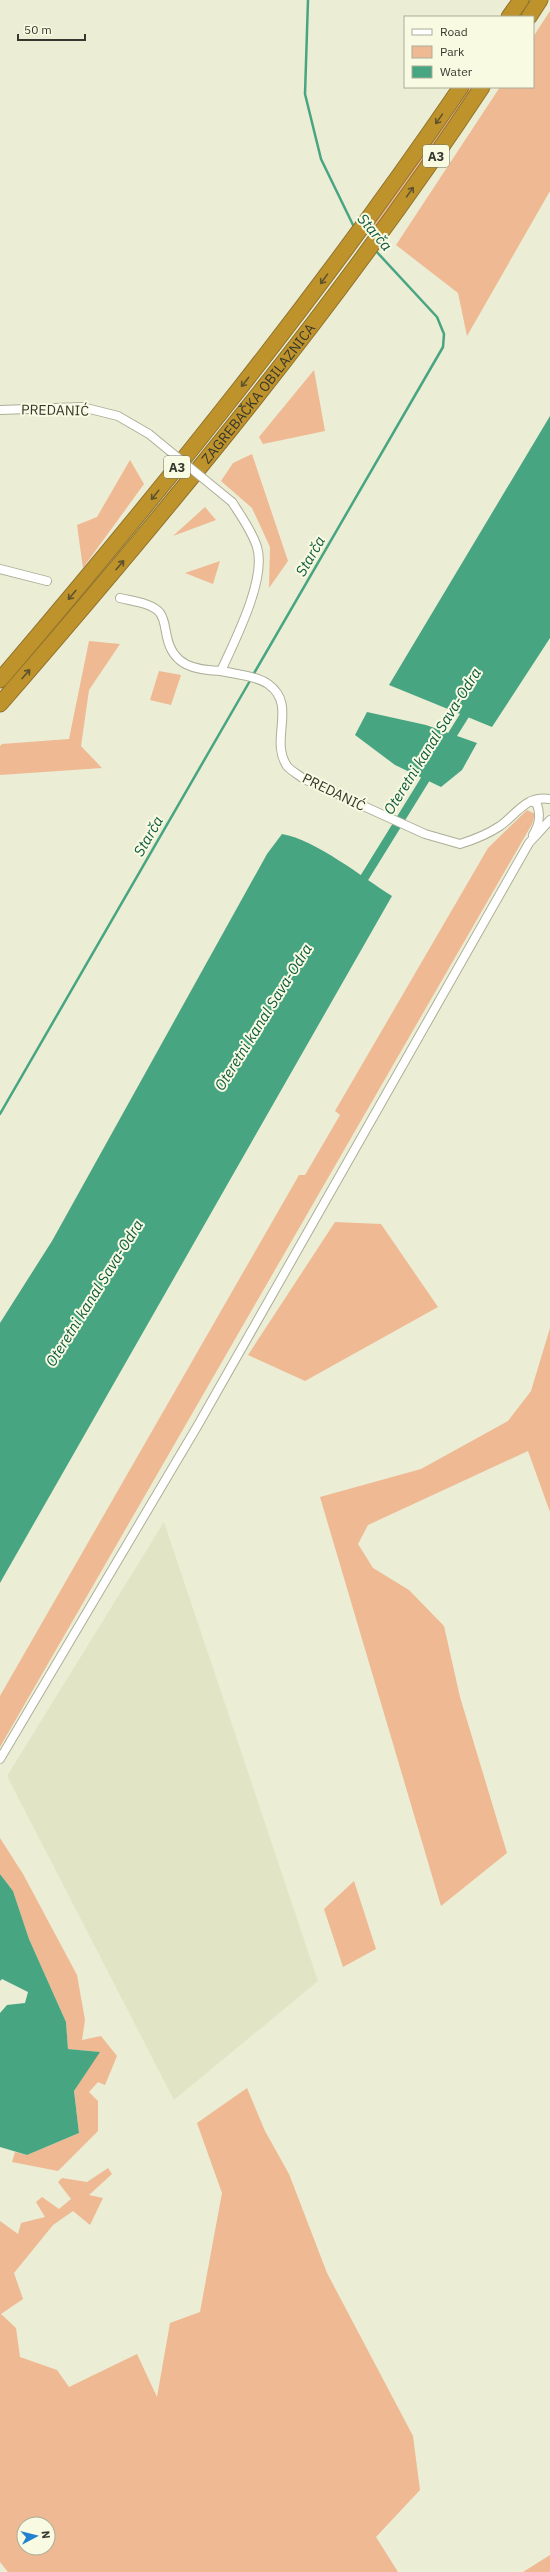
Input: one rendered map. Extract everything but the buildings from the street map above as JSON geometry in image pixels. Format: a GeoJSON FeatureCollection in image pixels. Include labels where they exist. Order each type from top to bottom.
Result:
{"type":"FeatureCollection","features":[{"type":"Feature","properties":{"kind":"highway"},"geometry":{"type":"LineString","coordinates":[[510,16],[521,0]]}},
{"type":"Feature","properties":{"kind":"highway"},"geometry":{"type":"LineString","coordinates":[[530,16],[540,0]]}},
{"type":"Feature","properties":{"kind":"highway","name":"ZAGREBAČKA OBILAZNICA"},"geometry":{"type":"LineString","coordinates":[[0,680],[119,540],[288,329],[373,214],[461,88]]}},
{"type":"Feature","properties":{"kind":"highway","name":"ZAGREBAČKA OBILAZNICA"},"geometry":{"type":"LineString","coordinates":[[0,704],[177,497],[363,258],[481,88]]}},
{"type":"Feature","properties":{"kind":"street","name":"PREDANIĆ"},"geometry":{"type":"LineString","coordinates":[[0,410],[82,407],[118,416],[149,434],[232,502],[249,529],[258,548],[258,572],[250,606],[221,671]]}},
{"type":"Feature","properties":{"kind":"street"},"geometry":{"type":"LineString","coordinates":[[0,569],[47,581]]}},
{"type":"Feature","properties":{"kind":"street","name":"PREDANIĆ"},"geometry":{"type":"LineString","coordinates":[[120,598],[153,608],[160,613],[173,655],[181,663],[192,668],[221,671],[268,683],[283,702],[280,738],[287,766],[304,779],[425,834],[460,844],[500,826],[521,805],[531,801],[550,799]]}},
{"type":"Feature","properties":{"kind":"street"},"geometry":{"type":"LineString","coordinates":[[0,1760],[198,1425],[539,825],[537,804],[531,801]]}},
{"type":"Feature","properties":{"kind":"street"},"geometry":{"type":"LineString","coordinates":[[529,843],[550,820]]}},
{"type":"Feature","properties":{"kind":"shaded area"},"geometry":{"type":"Polygon","coordinates":[[[164,1522],[318,1981],[174,2100],[7,1776],[164,1522]]]}},
{"type":"Feature","properties":{"kind":"green space"},"geometry":{"type":"Polygon","coordinates":[[[550,11],[550,191],[467,336],[458,293],[396,245],[499,88],[534,88],[534,35],[550,11]]]}},
{"type":"Feature","properties":{"kind":"green space"},"geometry":{"type":"Polygon","coordinates":[[[467,88],[474,88],[373,231],[369,227],[467,88]]]}},
{"type":"Feature","properties":{"kind":"green space"},"geometry":{"type":"Polygon","coordinates":[[[314,370],[325,431],[263,444],[259,437],[314,370]]]}},
{"type":"Feature","properties":{"kind":"green space"},"geometry":{"type":"Polygon","coordinates":[[[252,454],[288,561],[269,588],[270,547],[252,508],[221,481],[233,463],[252,454]]]}},
{"type":"Feature","properties":{"kind":"green space"},"geometry":{"type":"Polygon","coordinates":[[[130,460],[144,484],[83,568],[77,525],[97,517],[130,460]]]}},
{"type":"Feature","properties":{"kind":"green space"},"geometry":{"type":"Polygon","coordinates":[[[205,507],[216,520],[173,536],[205,507]]]}},
{"type":"Feature","properties":{"kind":"green space"},"geometry":{"type":"Polygon","coordinates":[[[220,561],[213,584],[185,573],[220,561]]]}},
{"type":"Feature","properties":{"kind":"green space"},"geometry":{"type":"Polygon","coordinates":[[[89,641],[120,644],[89,690],[81,746],[102,768],[0,775],[0,746],[2,744],[69,739],[89,641]]]}},
{"type":"Feature","properties":{"kind":"green space"},"geometry":{"type":"Polygon","coordinates":[[[159,671],[181,675],[171,705],[150,700],[159,671]]]}},
{"type":"Feature","properties":{"kind":"green space"},"geometry":{"type":"Polygon","coordinates":[[[527,810],[535,814],[532,824],[0,1747],[0,1696],[299,1175],[305,1175],[340,1115],[335,1111],[488,848],[527,810]]]}},
{"type":"Feature","properties":{"kind":"green space"},"geometry":{"type":"Polygon","coordinates":[[[335,1222],[381,1224],[438,1307],[305,1381],[248,1355],[335,1222]]]}},
{"type":"Feature","properties":{"kind":"green space"},"geometry":{"type":"Polygon","coordinates":[[[550,1328],[550,1512],[528,1451],[368,1525],[358,1544],[373,1568],[409,1590],[444,1626],[460,1697],[507,1853],[441,1906],[320,1497],[421,1469],[508,1421],[531,1391],[550,1328]]]}},
{"type":"Feature","properties":{"kind":"green space"},"geometry":{"type":"Polygon","coordinates":[[[0,1838],[23,1874],[77,1975],[85,2020],[82,2040],[101,2036],[117,2056],[105,2085],[98,2082],[89,2092],[98,2101],[98,2131],[58,2171],[12,2162],[15,2152],[27,2155],[79,2133],[74,2091],[99,2052],[68,2049],[66,2022],[29,1939],[13,1891],[0,1874],[0,1838]]]}},
{"type":"Feature","properties":{"kind":"green space"},"geometry":{"type":"Polygon","coordinates":[[[354,1881],[376,1949],[343,1967],[324,1909],[354,1881]]]}},
{"type":"Feature","properties":{"kind":"green space"},"geometry":{"type":"Polygon","coordinates":[[[247,2088],[265,2131],[289,2174],[327,2273],[413,2436],[420,2490],[376,2537],[398,2572],[8,2572],[0,2562],[0,2221],[18,2234],[21,2223],[45,2217],[36,2202],[42,2197],[59,2209],[71,2199],[58,2182],[62,2178],[87,2182],[108,2168],[112,2174],[89,2195],[103,2198],[90,2225],[73,2211],[53,2225],[14,2273],[23,2299],[1,2314],[16,2328],[20,2357],[57,2370],[69,2387],[137,2354],[157,2397],[170,2323],[200,2312],[222,2193],[197,2123],[247,2088]]]}},
{"type":"Feature","properties":{"kind":"green space"},"geometry":{"type":"Polygon","coordinates":[[[550,2555],[550,2572],[523,2572],[550,2555]]]}},
{"type":"Feature","properties":{"kind":"water"},"geometry":{"type":"Polygon","coordinates":[[[550,416],[550,638],[492,727],[389,685],[550,416]]]}},
{"type":"Feature","properties":{"kind":"water"},"geometry":{"type":"Polygon","coordinates":[[[367,712],[426,725],[477,743],[462,770],[441,787],[395,765],[355,735],[367,712]]]}},
{"type":"Feature","properties":{"kind":"water"},"geometry":{"type":"Polygon","coordinates":[[[282,834],[324,851],[392,896],[0,1583],[0,1323],[52,1241],[267,854],[282,834]]]}},
{"type":"Feature","properties":{"kind":"water"},"geometry":{"type":"Polygon","coordinates":[[[0,1874],[13,1891],[29,1939],[66,2022],[68,2049],[100,2052],[74,2091],[79,2133],[27,2155],[0,2147],[0,2013],[7,2005],[25,2003],[28,1992],[2,1979],[0,1981],[0,1874]]]}},
{"type":"Feature","properties":{"kind":"waterway","name":"Starča"},"geometry":{"type":"LineString","coordinates":[[308,0],[305,94],[321,159],[354,227]]}},
{"type":"Feature","properties":{"kind":"waterway","name":"Starča"},"geometry":{"type":"LineString","coordinates":[[253,675],[443,347],[444,334],[437,317],[375,250]]}},
{"type":"Feature","properties":{"kind":"waterway","name":"Starča"},"geometry":{"type":"LineString","coordinates":[[0,1114],[251,679]]}},
{"type":"Feature","properties":{"kind":"waterway","name":"Oteretni kanal Sava-Odra"},"geometry":{"type":"LineString","coordinates":[[446,745],[471,705]]}},
{"type":"Feature","properties":{"kind":"waterway","name":"Oteretni kanal Sava-Odra"},"geometry":{"type":"LineString","coordinates":[[358,888],[431,770]]}}]}
